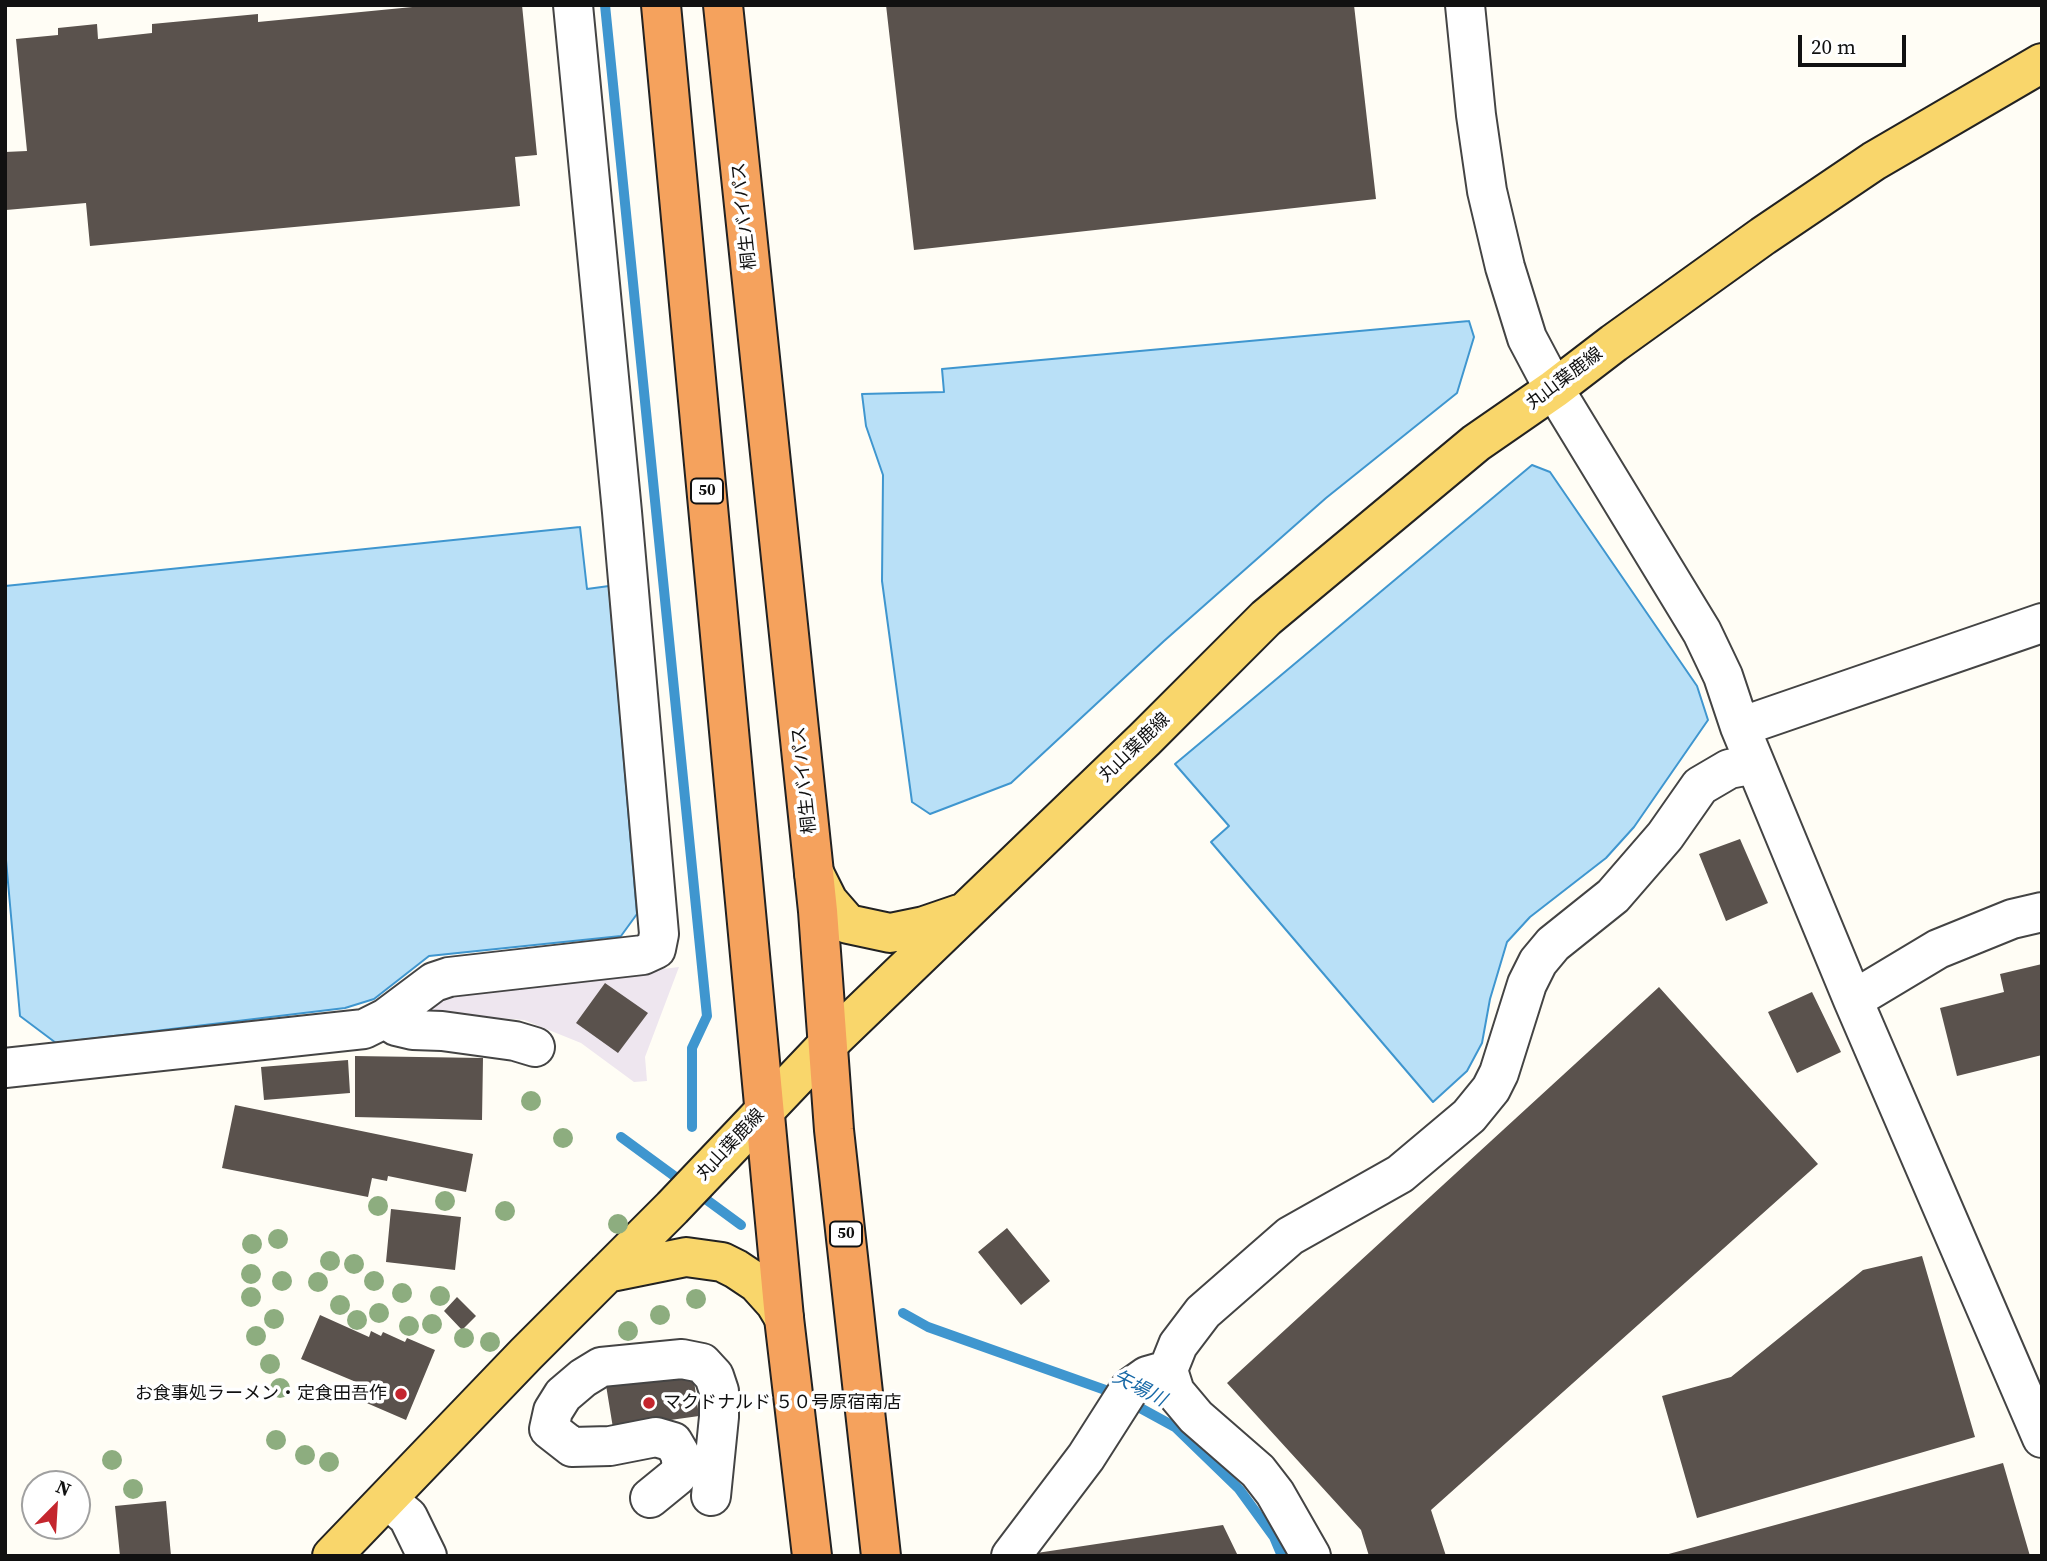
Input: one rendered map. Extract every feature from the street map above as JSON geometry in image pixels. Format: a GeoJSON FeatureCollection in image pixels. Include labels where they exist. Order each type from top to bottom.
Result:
{"type":"FeatureCollection","features":[{"type":"Feature","properties":{"kind":"highway","name":"50"},"geometry":{"type":"LineString","coordinates":[[661,5],[784,1318],[812,1556]]}},
{"type":"Feature","properties":{"kind":"highway","name":"桐生バイパス"},"geometry":{"type":"LineString","coordinates":[[723,5],[814,873],[834,1130],[881,1556]]}},
{"type":"Feature","properties":{"kind":"main road","name":"丸山葉鹿線"},"geometry":{"type":"LineString","coordinates":[[332,1556],[829,1043],[1266,618],[1476,443],[1763,236],[1874,161],[2042,64]]}},
{"type":"Feature","properties":{"kind":"main road"},"geometry":{"type":"LineString","coordinates":[[814,873],[828,901],[848,923],[873,930],[891,933],[924,926],[965,912]]}},
{"type":"Feature","properties":{"kind":"main road"},"geometry":{"type":"LineString","coordinates":[[607,1273],[686,1257],[722,1262],[757,1283],[784,1318]]}},
{"type":"Feature","properties":{"kind":"street"},"geometry":{"type":"LineString","coordinates":[[5,1068],[365,1029],[386,1018],[434,982],[449,977],[643,955],[656,949],[659,934],[622,512],[573,5]]}},
{"type":"Feature","properties":{"kind":"street"},"geometry":{"type":"LineString","coordinates":[[1465,5],[1487,191],[1505,267],[1527,338],[1554,389],[1702,632],[1723,676],[1740,727],[1853,1000],[2042,1438]]}},
{"type":"Feature","properties":{"kind":"street"},"geometry":{"type":"LineString","coordinates":[[1740,727],[2042,624]]}},
{"type":"Feature","properties":{"kind":"street"},"geometry":{"type":"LineString","coordinates":[[1311,1556],[1275,1493],[1236,1450],[1196,1417],[1175,1392],[1168,1370],[1178,1345],[1203,1312],[1290,1236],[1400,1174],[1469,1116],[1499,1073],[1527,984],[1538,962],[1553,944],[1613,897],[1665,836],[1700,786],[1729,769],[1755,764]]}},
{"type":"Feature","properties":{"kind":"street"},"geometry":{"type":"LineString","coordinates":[[1853,1000],[1938,949],[2012,919],[2042,912]]}},
{"type":"Feature","properties":{"kind":"street"},"geometry":{"type":"LineString","coordinates":[[386,1018],[396,1026],[413,1030],[502,1040],[535,1047]]}},
{"type":"Feature","properties":{"kind":"street"},"geometry":{"type":"LineString","coordinates":[[650,1498],[677,1476],[682,1466],[680,1454],[673,1442],[656,1437],[610,1446],[572,1447],[549,1429],[553,1411],[563,1395],[601,1367],[682,1359],[702,1363],[714,1376],[719,1391],[719,1427],[711,1496]]}},
{"type":"Feature","properties":{"kind":"street"},"geometry":{"type":"LineString","coordinates":[[1011,1556],[1086,1457],[1120,1403],[1146,1376],[1168,1370]]}},
{"type":"Feature","properties":{"kind":"street"},"geometry":{"type":"LineString","coordinates":[[388,1500],[408,1517],[415,1527],[427,1556]]}},
{"type":"Feature","properties":{"kind":"shaded area"},"geometry":{"type":"Polygon","coordinates":[[[679,967],[645,1057],[647,1081],[634,1082],[581,1043],[524,1020],[434,1013],[430,1006],[447,995],[679,967]]]}},
{"type":"Feature","properties":{"kind":"water"},"geometry":{"type":"Polygon","coordinates":[[[1469,321],[1474,337],[1457,393],[1326,498],[1164,641],[1011,783],[930,814],[912,802],[882,581],[883,475],[866,426],[862,394],[944,392],[942,369],[1469,321]]]}},
{"type":"Feature","properties":{"kind":"water"},"geometry":{"type":"Polygon","coordinates":[[[1532,465],[1550,472],[1697,686],[1708,720],[1634,827],[1606,858],[1530,917],[1507,942],[1490,999],[1482,1043],[1467,1071],[1433,1102],[1211,842],[1229,826],[1175,764],[1532,465]]]}},
{"type":"Feature","properties":{"kind":"water"},"geometry":{"type":"Polygon","coordinates":[[[580,527],[587,589],[609,586],[637,914],[621,936],[429,956],[374,999],[345,1008],[56,1043],[20,1016],[5,849],[5,586],[580,527]]]}},
{"type":"Feature","properties":{"kind":"building"},"geometry":{"type":"Polygon","coordinates":[[[433,5],[522,5],[537,155],[515,157],[520,206],[90,246],[86,203],[6,210],[5,152],[27,151],[16,39],[58,35],[58,28],[97,24],[98,39],[152,33],[152,24],[258,14],[258,22],[433,5]]]}},
{"type":"Feature","properties":{"kind":"building"},"geometry":{"type":"Polygon","coordinates":[[[886,5],[1354,5],[1376,199],[914,250],[886,5]]]}},
{"type":"Feature","properties":{"kind":"building"},"geometry":{"type":"Polygon","coordinates":[[[1740,839],[1768,903],[1726,921],[1699,854],[1740,839]]]}},
{"type":"Feature","properties":{"kind":"building"},"geometry":{"type":"Polygon","coordinates":[[[2042,964],[2042,1055],[1957,1076],[1940,1008],[2004,992],[2000,974],[2042,964]]]}},
{"type":"Feature","properties":{"kind":"building"},"geometry":{"type":"Polygon","coordinates":[[[605,983],[648,1013],[618,1053],[576,1023],[605,983]]]}},
{"type":"Feature","properties":{"kind":"building"},"geometry":{"type":"Polygon","coordinates":[[[1659,987],[1818,1164],[1431,1510],[1446,1556],[1369,1556],[1361,1530],[1227,1383],[1659,987]]]}},
{"type":"Feature","properties":{"kind":"building"},"geometry":{"type":"Polygon","coordinates":[[[1812,992],[1841,1052],[1797,1073],[1768,1012],[1812,992]]]}},
{"type":"Feature","properties":{"kind":"building"},"geometry":{"type":"Polygon","coordinates":[[[355,1056],[483,1058],[482,1120],[355,1117],[355,1056]]]}},
{"type":"Feature","properties":{"kind":"building"},"geometry":{"type":"Polygon","coordinates":[[[348,1060],[350,1093],[264,1100],[261,1067],[348,1060]]]}},
{"type":"Feature","properties":{"kind":"building"},"geometry":{"type":"Polygon","coordinates":[[[235,1105],[473,1154],[466,1192],[388,1176],[387,1181],[372,1178],[368,1197],[222,1168],[235,1105]]]}},
{"type":"Feature","properties":{"kind":"building"},"geometry":{"type":"Polygon","coordinates":[[[391,1209],[461,1217],[455,1270],[386,1262],[391,1209]]]}},
{"type":"Feature","properties":{"kind":"building"},"geometry":{"type":"Polygon","coordinates":[[[1007,1228],[1050,1281],[1021,1305],[978,1252],[1007,1228]]]}},
{"type":"Feature","properties":{"kind":"building"},"geometry":{"type":"Polygon","coordinates":[[[1922,1256],[1975,1437],[1697,1518],[1662,1396],[1731,1377],[1863,1270],[1922,1256]]]}},
{"type":"Feature","properties":{"kind":"building"},"geometry":{"type":"Polygon","coordinates":[[[457,1297],[476,1316],[462,1330],[444,1311],[457,1297]]]}},
{"type":"Feature","properties":{"kind":"building"},"geometry":{"type":"Polygon","coordinates":[[[320,1315],[369,1337],[371,1331],[381,1336],[383,1332],[405,1342],[407,1338],[435,1350],[406,1420],[362,1401],[368,1387],[301,1359],[320,1315]]]}},
{"type":"Feature","properties":{"kind":"building"},"geometry":{"type":"Polygon","coordinates":[[[692,1367],[699,1416],[613,1428],[605,1379],[692,1367]]]}},
{"type":"Feature","properties":{"kind":"building"},"geometry":{"type":"Polygon","coordinates":[[[2003,1463],[2030,1556],[1665,1556],[1665,1555],[2003,1463]]]}},
{"type":"Feature","properties":{"kind":"building"},"geometry":{"type":"Polygon","coordinates":[[[166,1501],[171,1556],[120,1556],[115,1506],[166,1501]]]}},
{"type":"Feature","properties":{"kind":"building"},"geometry":{"type":"Polygon","coordinates":[[[1223,1525],[1238,1556],[1030,1554],[1223,1525]]]}},
{"type":"Feature","properties":{"kind":"waterway"},"geometry":{"type":"LineString","coordinates":[[605,5],[707,1016],[692,1048],[692,1127]]}},
{"type":"Feature","properties":{"kind":"waterway"},"geometry":{"type":"LineString","coordinates":[[621,1137],[741,1225]]}},
{"type":"Feature","properties":{"kind":"waterway","name":"矢場川"},"geometry":{"type":"LineString","coordinates":[[903,1313],[928,1327],[1111,1392],[1175,1427],[1239,1489],[1274,1537],[1282,1556]]}},
{"type":"Feature","properties":{"kind":"place","name":"お食事処ラーメン・定食田吾作"},"geometry":{"type":"Point","coordinates":[401,1394]}},
{"type":"Feature","properties":{"kind":"place","name":"マクドナルド ５０号原宿南店"},"geometry":{"type":"Point","coordinates":[649,1403]}}]}
